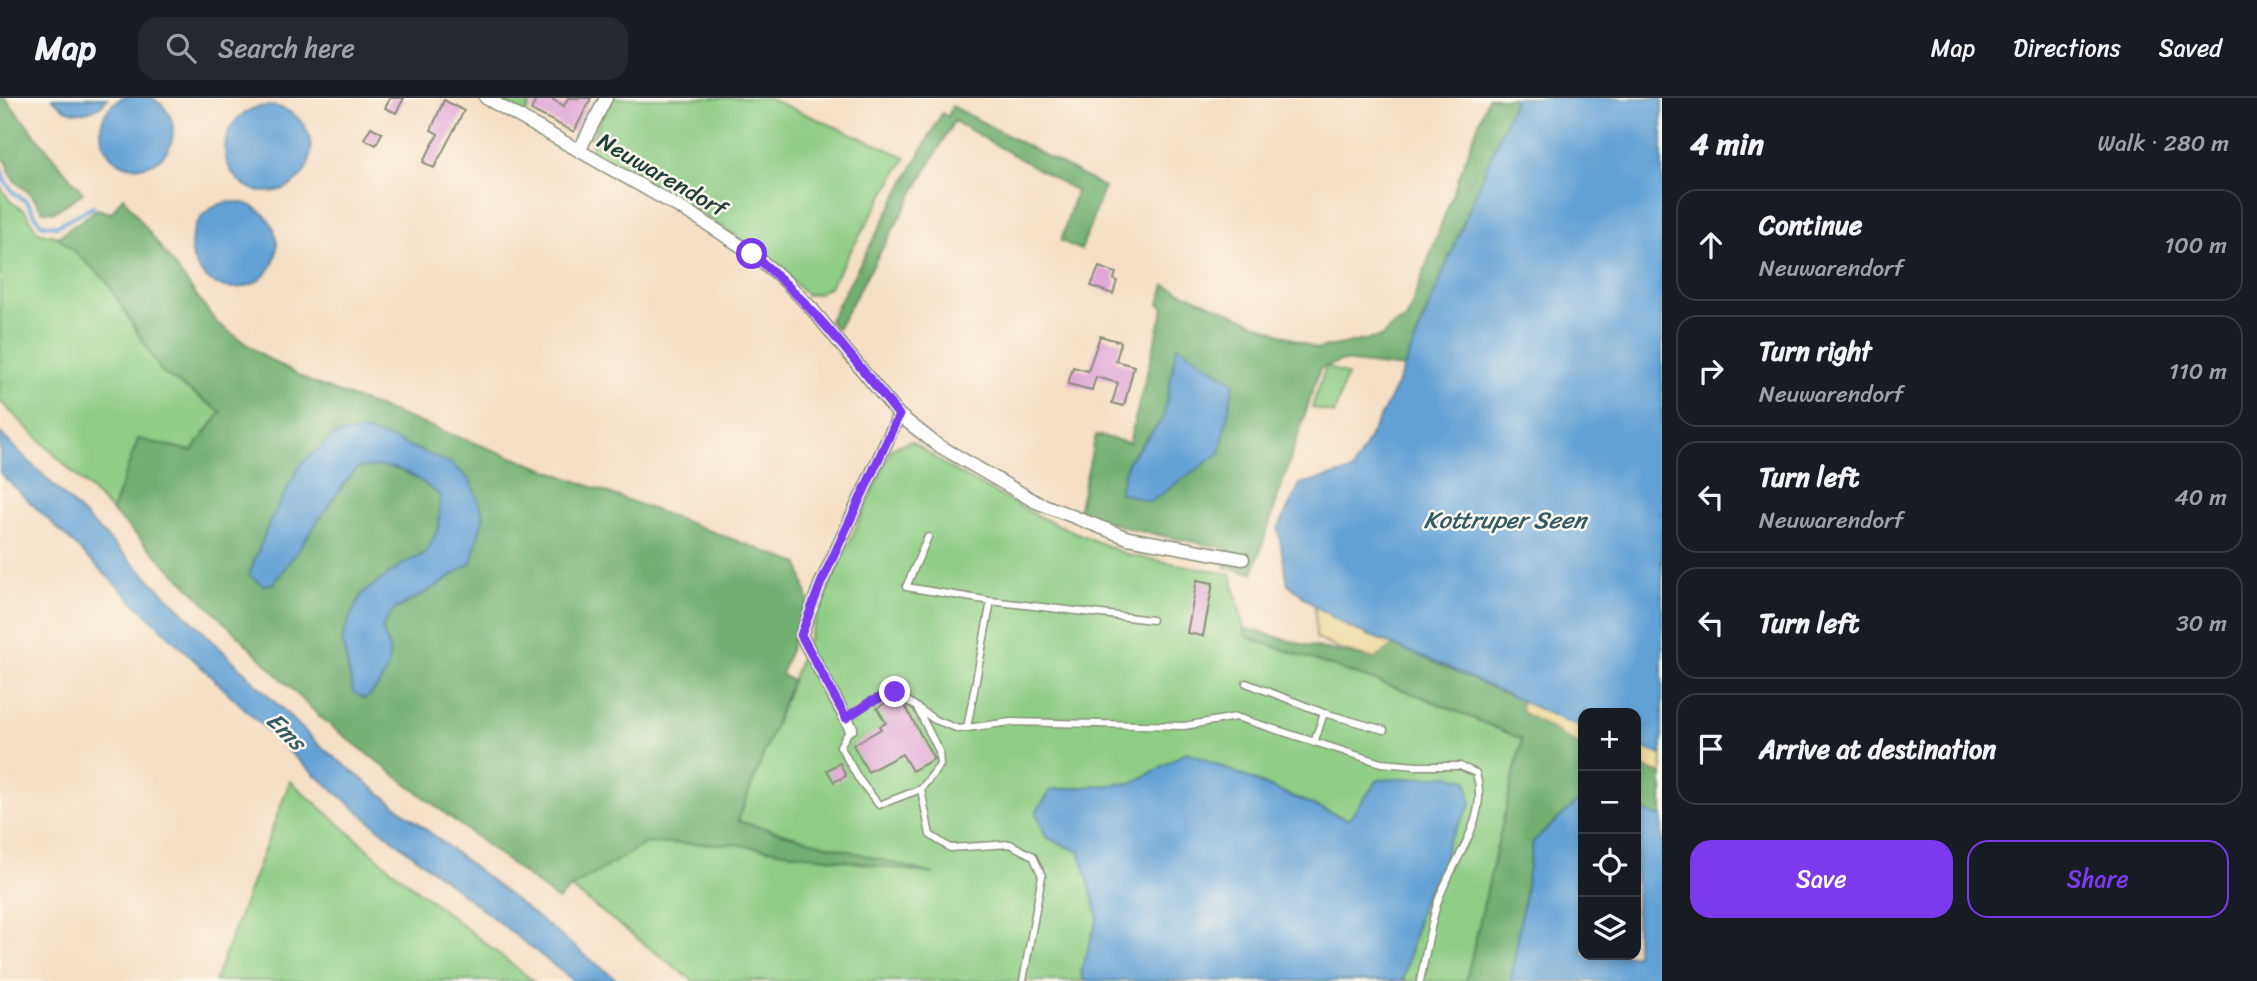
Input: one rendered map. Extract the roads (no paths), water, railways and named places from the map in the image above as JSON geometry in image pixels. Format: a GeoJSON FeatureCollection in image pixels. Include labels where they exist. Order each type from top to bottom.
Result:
{"type":"FeatureCollection","features":[{"type":"Feature","properties":{"kind":"street","name":"Neuwarendorf"},"geometry":{"type":"LineString","coordinates":[[486,98],[698,218],[752,254],[782,278],[813,309],[899,415],[936,444],[1036,502],[1128,538],[1243,559]]}},
{"type":"Feature","properties":{"kind":"street","name":"Neuwarendorf"},"geometry":{"type":"LineString","coordinates":[[579,151],[606,98]]}},
{"type":"Feature","properties":{"kind":"street"},"geometry":{"type":"LineString","coordinates":[[848,723],[801,635],[821,583],[899,415]]}},
{"type":"Feature","properties":{"kind":"lane"},"geometry":{"type":"LineString","coordinates":[[928,537],[905,587],[991,601],[1152,620]]}},
{"type":"Feature","properties":{"kind":"lane"},"geometry":{"type":"LineString","coordinates":[[967,728],[991,601]]}},
{"type":"Feature","properties":{"kind":"lane"},"geometry":{"type":"LineString","coordinates":[[1246,682],[1324,713],[1384,730]]}},
{"type":"Feature","properties":{"kind":"lane"},"geometry":{"type":"LineString","coordinates":[[917,707],[939,751],[940,765],[921,789],[879,805],[858,778],[840,746],[848,723],[870,702],[895,692],[917,707],[935,720],[959,729],[1011,722],[1184,726],[1236,717],[1381,763],[1460,766],[1476,773],[1481,788],[1475,823],[1438,901],[1420,981]]}},
{"type":"Feature","properties":{"kind":"lane"},"geometry":{"type":"LineString","coordinates":[[1314,743],[1324,713]]}},
{"type":"Feature","properties":{"kind":"lane"},"geometry":{"type":"LineString","coordinates":[[921,789],[930,835],[950,848],[1010,844],[1033,856],[1042,876],[1023,981]]}},
{"type":"Feature","properties":{"kind":"water"},"geometry":{"type":"Polygon","coordinates":[[[137,95],[157,101],[167,111],[173,131],[167,151],[157,161],[137,167],[117,161],[107,151],[101,131],[107,111],[117,101],[137,95]]]}},
{"type":"Feature","properties":{"kind":"water"},"geometry":{"type":"Polygon","coordinates":[[[52,98],[108,98],[95,109],[80,112],[65,109],[52,98]]]}},
{"type":"Feature","properties":{"kind":"water","name":"Kottruper Seen"},"geometry":{"type":"Polygon","coordinates":[[[1515,98],[1662,98],[1662,755],[1641,747],[1641,708],[1578,708],[1578,726],[1574,725],[1447,667],[1349,627],[1315,606],[1288,584],[1278,529],[1300,484],[1352,471],[1397,385],[1515,98]]]}},
{"type":"Feature","properties":{"kind":"water"},"geometry":{"type":"Polygon","coordinates":[[[268,106],[284,110],[298,119],[307,133],[311,149],[307,165],[298,179],[284,188],[268,192],[252,188],[238,179],[229,165],[225,149],[229,133],[238,119],[252,110],[268,106]]]}},
{"type":"Feature","properties":{"kind":"water"},"geometry":{"type":"Polygon","coordinates":[[[234,202],[258,209],[270,221],[277,245],[270,269],[258,281],[234,288],[210,281],[198,269],[191,245],[198,221],[210,209],[234,202]]]}},
{"type":"Feature","properties":{"kind":"water"},"geometry":{"type":"Polygon","coordinates":[[[1177,345],[1234,382],[1220,453],[1150,502],[1119,492],[1128,461],[1163,419],[1177,345]]]}},
{"type":"Feature","properties":{"kind":"water"},"geometry":{"type":"Polygon","coordinates":[[[364,431],[392,439],[452,464],[470,480],[484,515],[471,563],[434,588],[392,611],[382,628],[389,650],[386,671],[375,690],[365,699],[353,692],[342,640],[349,619],[362,594],[403,564],[426,553],[439,527],[440,496],[402,471],[382,466],[357,468],[272,584],[263,585],[249,575],[269,523],[301,464],[336,434],[364,431]]]}},
{"type":"Feature","properties":{"kind":"water","name":"Ems"},"geometry":{"type":"Polygon","coordinates":[[[0,433],[319,745],[618,981],[574,981],[377,827],[299,761],[0,473],[0,433]]]}},
{"type":"Feature","properties":{"kind":"water"},"geometry":{"type":"Polygon","coordinates":[[[1187,752],[1348,820],[1378,780],[1450,776],[1467,780],[1471,804],[1447,843],[1445,861],[1423,899],[1403,981],[1084,981],[1081,972],[1098,917],[1080,852],[1046,837],[1036,812],[1051,790],[1133,783],[1187,752]]]}},
{"type":"Feature","properties":{"kind":"water"},"geometry":{"type":"Polygon","coordinates":[[[1578,802],[1578,960],[1641,960],[1641,811],[1662,817],[1662,981],[1511,981],[1533,842],[1578,802]]]}},
{"type":"Feature","properties":{"kind":"waterway"},"geometry":{"type":"LineString","coordinates":[[0,166],[4,180],[13,192],[27,202],[41,224],[56,226],[93,207]]}}]}
